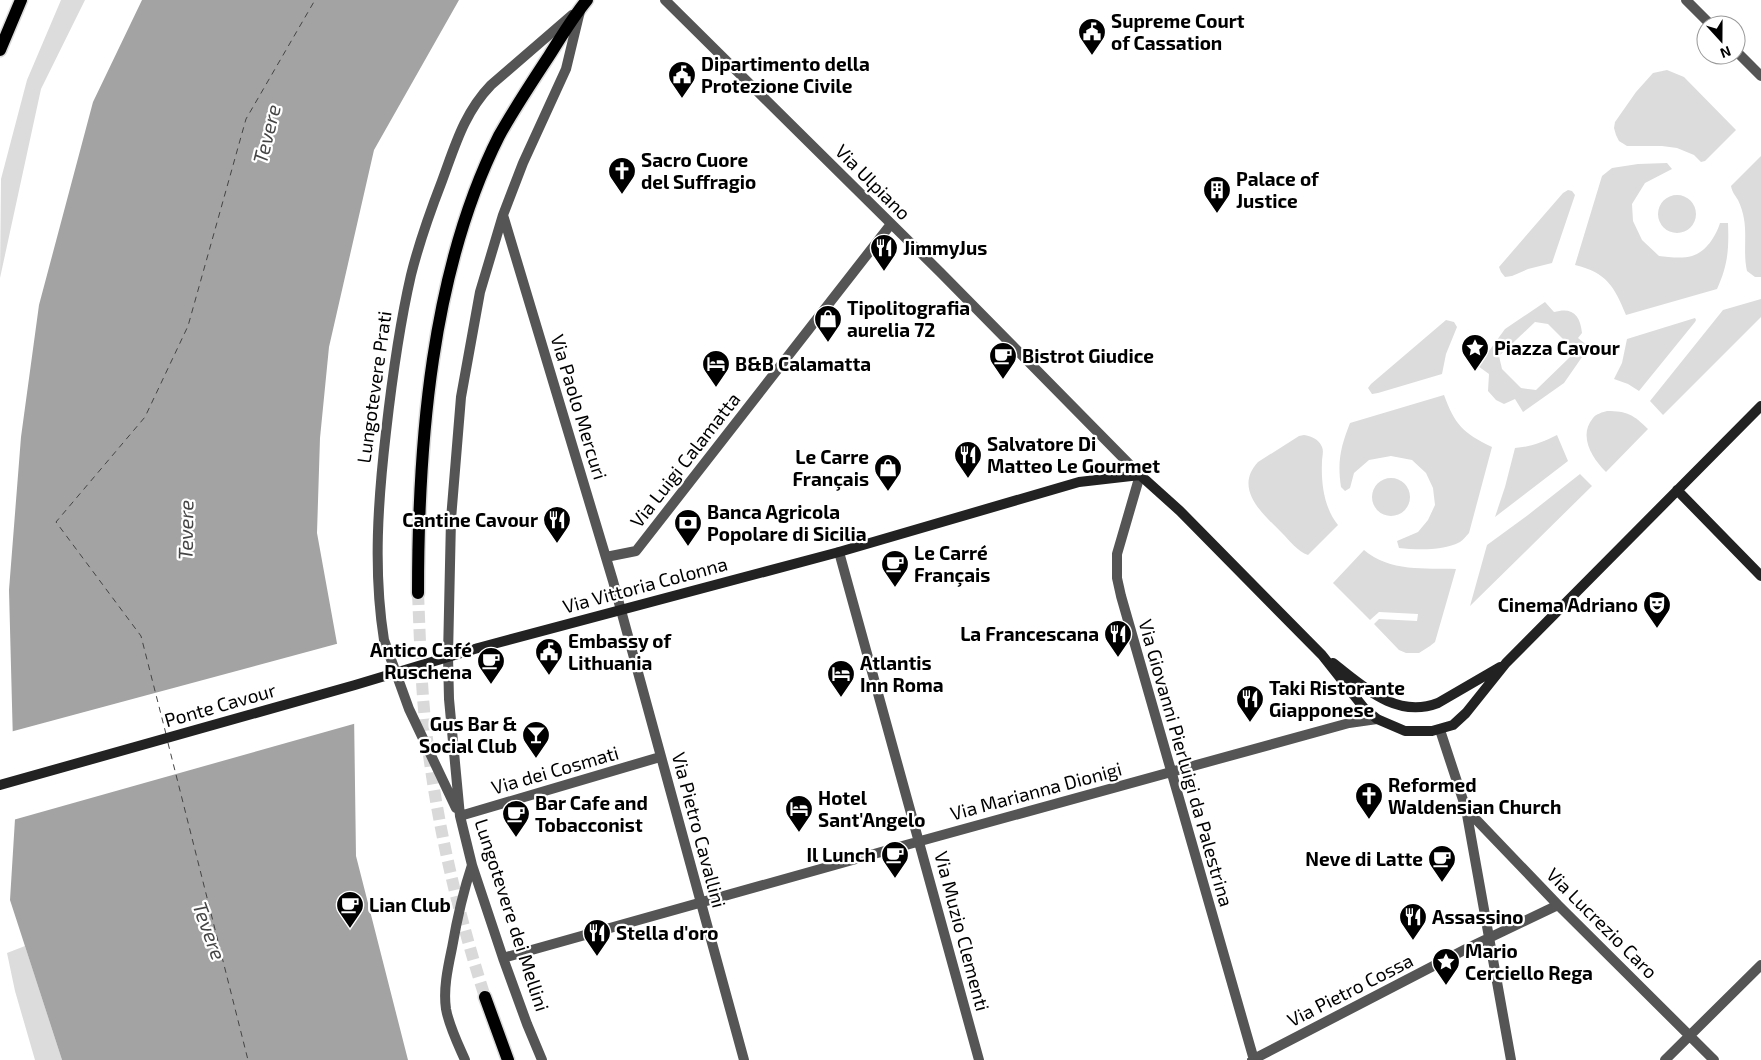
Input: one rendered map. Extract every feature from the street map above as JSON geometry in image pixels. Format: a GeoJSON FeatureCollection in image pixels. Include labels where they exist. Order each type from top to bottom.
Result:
{"type":"FeatureCollection","features":[{"type":"Feature","properties":{"kind":"main road"},"geometry":{"type":"LineString","coordinates":[[0,50],[21,0]]}},
{"type":"Feature","properties":{"kind":"main road"},"geometry":{"type":"LineString","coordinates":[[418,593],[418,537],[423,445],[438,327],[457,248],[472,199],[500,136],[537,74],[584,4]]}},
{"type":"Feature","properties":{"kind":"main road"},"geometry":{"type":"LineString","coordinates":[[485,997],[508,1060]]}},
{"type":"Feature","properties":{"kind":"street","name":"Via Ulpiano"},"geometry":{"type":"LineString","coordinates":[[665,0],[1140,475]]}},
{"type":"Feature","properties":{"kind":"street"},"geometry":{"type":"LineString","coordinates":[[1686,0],[1701,15]]}},
{"type":"Feature","properties":{"kind":"street"},"geometry":{"type":"LineString","coordinates":[[503,215],[526,155],[566,69],[584,4]]}},
{"type":"Feature","properties":{"kind":"street","name":"Lungotevere Prati"},"geometry":{"type":"LineString","coordinates":[[460,816],[409,709],[384,640],[382,629],[378,585],[378,519],[389,402],[399,333],[412,273],[436,197],[458,136],[469,112],[491,85],[584,4]]}},
{"type":"Feature","properties":{"kind":"street"},"geometry":{"type":"LineString","coordinates":[[1746,61],[1761,76]]}},
{"type":"Feature","properties":{"kind":"street","name":"Via Paolo Mercuri"},"geometry":{"type":"LineString","coordinates":[[503,215],[621,610]]}},
{"type":"Feature","properties":{"kind":"street","name":"Lungotevere dei Mellini"},"geometry":{"type":"LineString","coordinates":[[503,215],[480,292],[461,397],[451,519],[449,699],[460,816],[472,865],[527,1024],[542,1060]]}},
{"type":"Feature","properties":{"kind":"street","name":"Via Luigi Calamatta"},"geometry":{"type":"LineString","coordinates":[[606,557],[636,551],[891,224]]}},
{"type":"Feature","properties":{"kind":"street"},"geometry":{"type":"LineString","coordinates":[[1140,475],[1180,511],[1322,655],[1360,705],[1377,718],[1405,731],[1424,732],[1440,730],[1453,725],[1466,713],[1506,663],[1761,406]]}},
{"type":"Feature","properties":{"kind":"street","name":"Via Vittoria Colonna"},"geometry":{"type":"LineString","coordinates":[[448,656],[840,552],[1078,482],[1140,475]]}},
{"type":"Feature","properties":{"kind":"street","name":"Via Giovanni Pierluigi da Palestrina"},"geometry":{"type":"LineString","coordinates":[[1140,475],[1117,554],[1117,578],[1120,596],[1253,1060]]}},
{"type":"Feature","properties":{"kind":"street"},"geometry":{"type":"LineString","coordinates":[[1677,490],[1761,576]]}},
{"type":"Feature","properties":{"kind":"street","name":"Via Muzio Clementi"},"geometry":{"type":"LineString","coordinates":[[840,552],[979,1060]]}},
{"type":"Feature","properties":{"kind":"street","name":"Via Pietro Cavallini"},"geometry":{"type":"LineString","coordinates":[[621,610],[744,1060]]}},
{"type":"Feature","properties":{"kind":"street"},"geometry":{"type":"LineString","coordinates":[[1322,655],[1380,697],[1391,703],[1409,708],[1438,703],[1506,663]]}},
{"type":"Feature","properties":{"kind":"street","name":"Ponte Cavour"},"geometry":{"type":"LineString","coordinates":[[0,785],[355,685],[448,656]]}},
{"type":"Feature","properties":{"kind":"street","name":"Via Marianna Dionigi"},"geometry":{"type":"LineString","coordinates":[[504,958],[1170,772],[1349,723],[1377,718]]}},
{"type":"Feature","properties":{"kind":"street"},"geometry":{"type":"LineString","coordinates":[[1440,730],[1466,809],[1511,1060]]}},
{"type":"Feature","properties":{"kind":"street","name":"Via dei Cosmati"},"geometry":{"type":"LineString","coordinates":[[460,816],[660,757]]}},
{"type":"Feature","properties":{"kind":"street","name":"Via Lucrezio Caro"},"geometry":{"type":"LineString","coordinates":[[1466,809],[1714,1060]]}},
{"type":"Feature","properties":{"kind":"street"},"geometry":{"type":"LineString","coordinates":[[464,1060],[448,1013],[446,991],[448,969],[462,894],[472,865]]}},
{"type":"Feature","properties":{"kind":"street","name":"Via Pietro Cossa"},"geometry":{"type":"LineString","coordinates":[[1253,1060],[1490,937],[1558,904]]}},
{"type":"Feature","properties":{"kind":"street"},"geometry":{"type":"LineString","coordinates":[[1665,1060],[1761,965]]}},
{"type":"Feature","properties":{"kind":"shaded area"},"geometry":{"type":"Polygon","coordinates":[[[61,0],[85,0],[41,89],[0,278],[1,179],[27,80],[61,0]]]}},
{"type":"Feature","properties":{"kind":"shaded area"},"geometry":{"type":"Polygon","coordinates":[[[1667,70],[1684,77],[1736,130],[1705,161],[1701,162],[1694,155],[1677,148],[1627,146],[1619,141],[1616,135],[1615,122],[1636,92],[1653,73],[1667,70]]]}},
{"type":"Feature","properties":{"kind":"shaded area"},"geometry":{"type":"Polygon","coordinates":[[[1761,156],[1761,277],[1755,277],[1747,271],[1744,217],[1731,186],[1761,156]]]}},
{"type":"Feature","properties":{"kind":"shaded area"},"geometry":{"type":"Polygon","coordinates":[[[1667,163],[1672,169],[1645,183],[1632,204],[1633,221],[1642,240],[1659,256],[1688,257],[1697,254],[1706,247],[1716,233],[1720,223],[1728,223],[1728,249],[1724,272],[1717,289],[1626,315],[1608,282],[1595,272],[1575,265],[1602,176],[1612,168],[1638,164],[1667,163]]]}},
{"type":"Feature","properties":{"kind":"shaded area"},"geometry":{"type":"Polygon","coordinates":[[[1568,190],[1572,191],[1575,195],[1552,263],[1505,277],[1499,267],[1563,193],[1568,190]]]}},
{"type":"Feature","properties":{"kind":"shaded area"},"geometry":{"type":"Polygon","coordinates":[[[1677,195],[1690,201],[1696,214],[1690,227],[1677,233],[1664,227],[1658,214],[1664,201],[1677,195]]]}},
{"type":"Feature","properties":{"kind":"shaded area"},"geometry":{"type":"Polygon","coordinates":[[[1761,299],[1761,317],[1663,415],[1650,401],[1723,310],[1761,299]]]}},
{"type":"Feature","properties":{"kind":"shaded area"},"geometry":{"type":"Polygon","coordinates":[[[1545,302],[1554,312],[1566,310],[1577,317],[1582,333],[1578,338],[1589,347],[1564,383],[1523,412],[1515,399],[1504,404],[1496,400],[1488,391],[1489,374],[1478,366],[1505,329],[1545,302]],[[1535,322],[1499,356],[1502,369],[1521,388],[1536,390],[1570,357],[1567,343],[1548,324],[1535,322]]]}},
{"type":"Feature","properties":{"kind":"shaded area"},"geometry":{"type":"Polygon","coordinates":[[[1695,318],[1695,322],[1639,391],[1628,384],[1614,379],[1622,363],[1627,339],[1695,318]]]}},
{"type":"Feature","properties":{"kind":"shaded area"},"geometry":{"type":"Polygon","coordinates":[[[1446,320],[1454,322],[1457,327],[1446,354],[1442,374],[1372,394],[1368,388],[1371,384],[1446,320]]]}},
{"type":"Feature","properties":{"kind":"shaded area"},"geometry":{"type":"Polygon","coordinates":[[[1444,395],[1452,414],[1461,427],[1492,447],[1469,533],[1460,542],[1446,547],[1399,548],[1397,541],[1418,532],[1428,520],[1435,505],[1433,488],[1426,473],[1412,460],[1391,456],[1369,460],[1354,473],[1350,488],[1345,491],[1341,487],[1339,469],[1344,439],[1350,423],[1444,395]]]}},
{"type":"Feature","properties":{"kind":"shaded area"},"geometry":{"type":"Polygon","coordinates":[[[1607,411],[1630,415],[1639,420],[1648,429],[1606,472],[1592,454],[1587,439],[1587,432],[1594,417],[1607,411]]]}},
{"type":"Feature","properties":{"kind":"shaded area"},"geometry":{"type":"Polygon","coordinates":[[[1304,435],[1314,438],[1322,447],[1324,495],[1329,511],[1338,525],[1308,555],[1294,546],[1259,509],[1250,491],[1249,482],[1251,472],[1258,462],[1299,436],[1304,435]]]}},
{"type":"Feature","properties":{"kind":"shaded area"},"geometry":{"type":"Polygon","coordinates":[[[1557,435],[1568,461],[1495,517],[1515,448],[1537,444],[1557,435]]]}},
{"type":"Feature","properties":{"kind":"shaded area"},"geometry":{"type":"Polygon","coordinates":[[[1580,474],[1592,486],[1470,606],[1487,545],[1580,474]]]}},
{"type":"Feature","properties":{"kind":"shaded area"},"geometry":{"type":"Polygon","coordinates":[[[1391,478],[1398,479],[1404,484],[1409,490],[1409,504],[1404,510],[1398,515],[1391,516],[1384,515],[1378,510],[1373,504],[1372,497],[1373,490],[1378,484],[1384,479],[1391,478]]]}},
{"type":"Feature","properties":{"kind":"shaded area"},"geometry":{"type":"Polygon","coordinates":[[[1364,550],[1374,557],[1396,565],[1456,569],[1435,642],[1419,653],[1406,653],[1399,650],[1374,624],[1379,619],[1417,621],[1418,614],[1379,612],[1370,620],[1333,583],[1364,550]]]}},
{"type":"Feature","properties":{"kind":"shaded area"},"geometry":{"type":"Polygon","coordinates":[[[25,946],[62,1060],[35,1060],[15,991],[7,953],[25,946]]]}},
{"type":"Feature","properties":{"kind":"water","name":"Tevere"},"geometry":{"type":"Polygon","coordinates":[[[142,0],[459,0],[374,150],[329,347],[320,438],[317,533],[338,649],[354,712],[356,856],[408,1060],[62,1060],[10,900],[15,819],[9,590],[21,437],[39,305],[93,102],[142,0]]]}},
{"type":"Feature","properties":{"kind":"pier"},"geometry":{"type":"Polygon","coordinates":[[[340,643],[357,711],[357,723],[13,820],[10,732],[340,643]]]}},
{"type":"Feature","properties":{"kind":"ferry route"},"geometry":{"type":"LineString","coordinates":[[166,734],[141,636],[56,522],[145,417],[188,326],[246,119],[315,0]]}},
{"type":"Feature","properties":{"kind":"ferry route"},"geometry":{"type":"LineString","coordinates":[[168,743],[248,1060]]}},
{"type":"Feature","properties":{"kind":"tunnel"},"geometry":{"type":"LineString","coordinates":[[418,593],[424,713],[430,764],[449,865],[465,931],[485,997]]}},
{"type":"Feature","properties":{"kind":"place","name":"Supreme Court of Cassation"},"geometry":{"type":"Point","coordinates":[1092,56]}},
{"type":"Feature","properties":{"kind":"place","name":"Dipartimento della Protezione Civile"},"geometry":{"type":"Point","coordinates":[682,99]}},
{"type":"Feature","properties":{"kind":"place","name":"Sacro Cuore del Suffragio"},"geometry":{"type":"Point","coordinates":[622,195]}},
{"type":"Feature","properties":{"kind":"place","name":"Palace of Justice"},"geometry":{"type":"Point","coordinates":[1217,214]}},
{"type":"Feature","properties":{"kind":"place","name":"JimmyJus"},"geometry":{"type":"Point","coordinates":[884,272]}},
{"type":"Feature","properties":{"kind":"place","name":"Tipolitografia aurelia 72"},"geometry":{"type":"Point","coordinates":[828,343]}},
{"type":"Feature","properties":{"kind":"place","name":"Piazza Cavour"},"geometry":{"type":"Point","coordinates":[1475,372]}},
{"type":"Feature","properties":{"kind":"place","name":"Bistrot Giudice"},"geometry":{"type":"Point","coordinates":[1003,380]}},
{"type":"Feature","properties":{"kind":"place","name":"B&B Calamatta"},"geometry":{"type":"Point","coordinates":[716,388]}},
{"type":"Feature","properties":{"kind":"place","name":"Salvatore Di Matteo Le Gourmet"},"geometry":{"type":"Point","coordinates":[968,479]}},
{"type":"Feature","properties":{"kind":"place","name":"Le Carre Français"},"geometry":{"type":"Point","coordinates":[888,492]}},
{"type":"Feature","properties":{"kind":"place","name":"Cantine Cavour"},"geometry":{"type":"Point","coordinates":[557,544]}},
{"type":"Feature","properties":{"kind":"place","name":"Banca Agricola Popolare di Sicilia"},"geometry":{"type":"Point","coordinates":[688,547]}},
{"type":"Feature","properties":{"kind":"place","name":"Le Carré Français"},"geometry":{"type":"Point","coordinates":[895,588]}},
{"type":"Feature","properties":{"kind":"place","name":"Cinema Adriano"},"geometry":{"type":"Point","coordinates":[1657,629]}},
{"type":"Feature","properties":{"kind":"place","name":"La Francescana"},"geometry":{"type":"Point","coordinates":[1118,658]}},
{"type":"Feature","properties":{"kind":"place","name":"Embassy of Lithuania"},"geometry":{"type":"Point","coordinates":[549,676]}},
{"type":"Feature","properties":{"kind":"place","name":"Antico Café Ruschena"},"geometry":{"type":"Point","coordinates":[491,685]}},
{"type":"Feature","properties":{"kind":"place","name":"Atlantis Inn Roma"},"geometry":{"type":"Point","coordinates":[841,698]}},
{"type":"Feature","properties":{"kind":"place","name":"Taki Ristorante Giapponese"},"geometry":{"type":"Point","coordinates":[1250,723]}},
{"type":"Feature","properties":{"kind":"place","name":"Gus Bar & Social Club"},"geometry":{"type":"Point","coordinates":[536,759]}},
{"type":"Feature","properties":{"kind":"place","name":"Reformed Waldensian Church"},"geometry":{"type":"Point","coordinates":[1369,820]}},
{"type":"Feature","properties":{"kind":"place","name":"Hotel Sant'Angelo"},"geometry":{"type":"Point","coordinates":[799,833]}},
{"type":"Feature","properties":{"kind":"place","name":"Bar Cafe and Tobacconist"},"geometry":{"type":"Point","coordinates":[516,838]}},
{"type":"Feature","properties":{"kind":"place","name":"Il Lunch"},"geometry":{"type":"Point","coordinates":[895,879]}},
{"type":"Feature","properties":{"kind":"place","name":"Neve di Latte"},"geometry":{"type":"Point","coordinates":[1442,883]}},
{"type":"Feature","properties":{"kind":"place","name":"Lian Club"},"geometry":{"type":"Point","coordinates":[350,929]}},
{"type":"Feature","properties":{"kind":"place","name":"Assassino"},"geometry":{"type":"Point","coordinates":[1413,941]}},
{"type":"Feature","properties":{"kind":"place","name":"Stella d'oro"},"geometry":{"type":"Point","coordinates":[597,957]}},
{"type":"Feature","properties":{"kind":"place","name":"Mario Cerciello Rega"},"geometry":{"type":"Point","coordinates":[1446,986]}}]}
